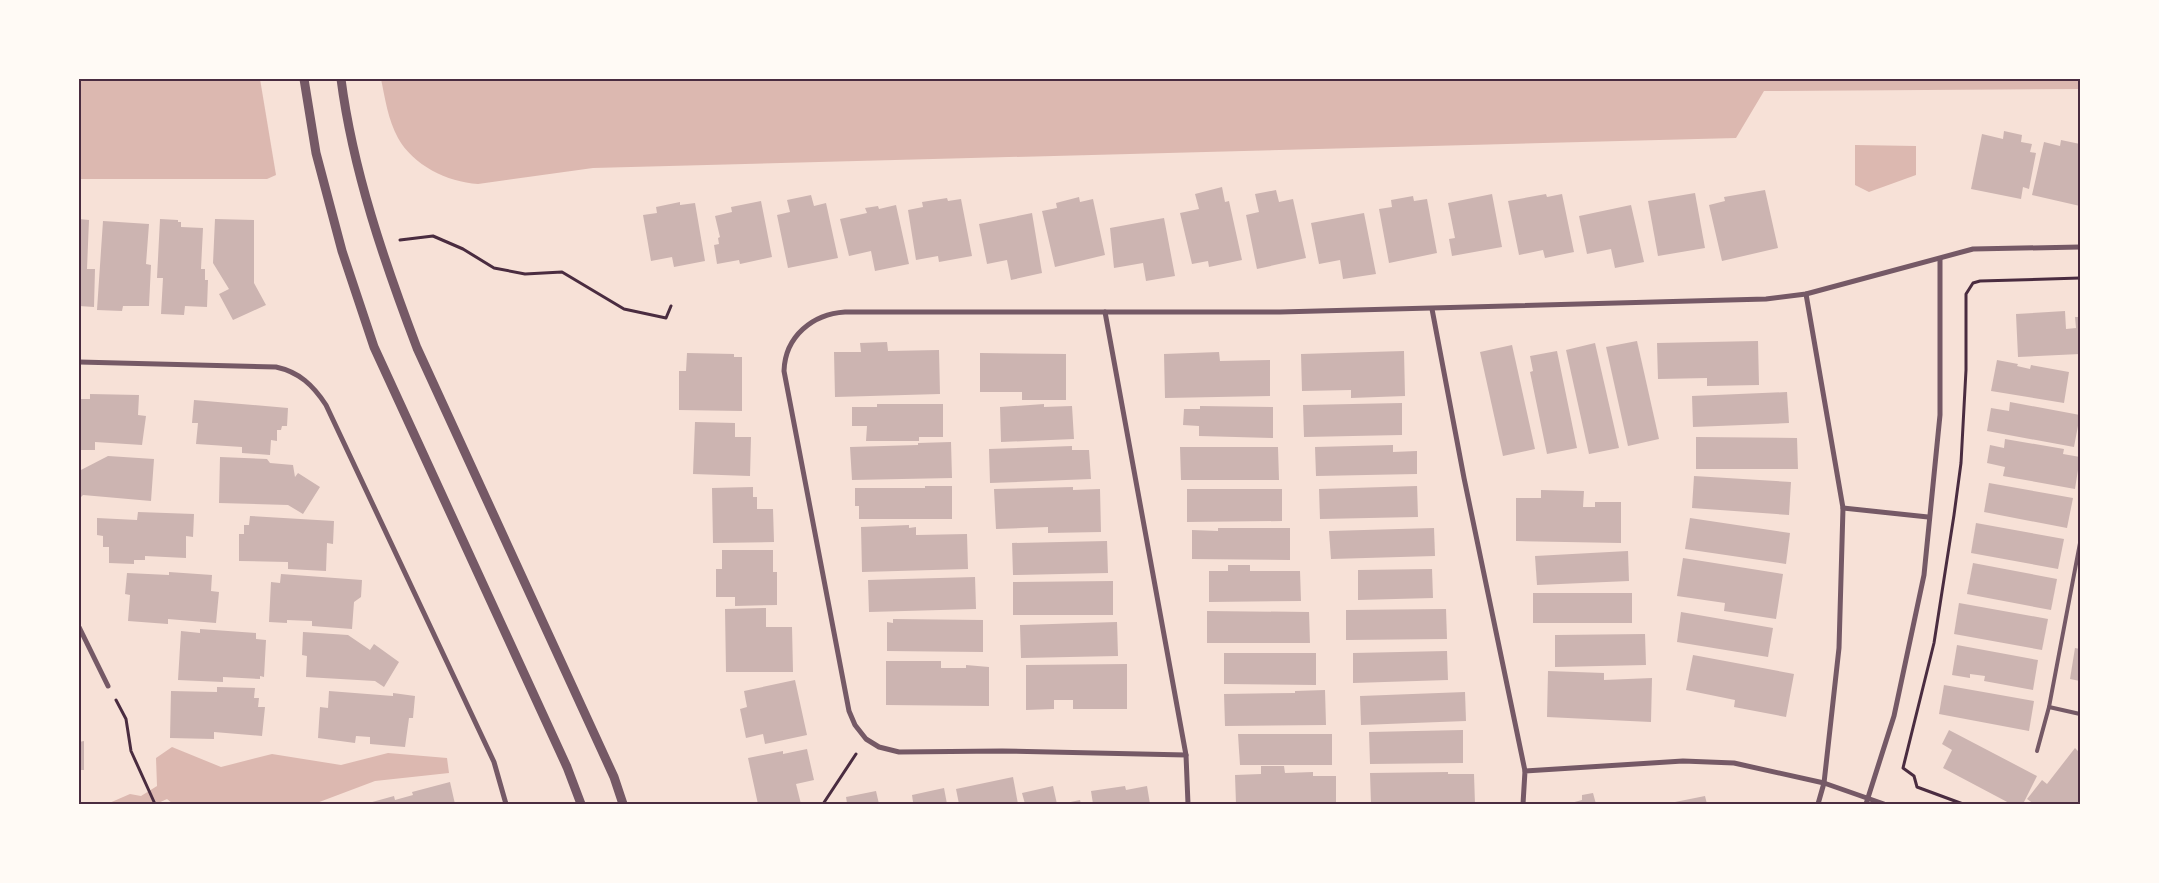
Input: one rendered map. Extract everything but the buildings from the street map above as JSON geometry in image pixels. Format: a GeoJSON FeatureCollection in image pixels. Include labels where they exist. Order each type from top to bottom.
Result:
{"type":"FeatureCollection","features":[{"type":"Feature","properties":{"kind":"street"},"geometry":{"type":"LineString","coordinates":[[304,79],[316,153],[342,250],[374,347],[563,758],[581,804]]}},
{"type":"Feature","properties":{"kind":"street"},"geometry":{"type":"LineString","coordinates":[[341,79],[361,181],[389,276],[417,348],[614,777],[623,804]]}},
{"type":"Feature","properties":{"kind":"street"},"geometry":{"type":"LineString","coordinates":[[1186,755],[1002,751],[906,752],[879,748],[866,739],[855,725],[849,711],[784,371],[784,361],[789,348],[803,329],[822,315],[834,312],[1432,309],[1766,298],[1806,294],[1973,249],[2080,247]]}},
{"type":"Feature","properties":{"kind":"street"},"geometry":{"type":"LineString","coordinates":[[1867,802],[1894,716],[1924,575],[1928,517],[1940,415],[1940,259]]}},
{"type":"Feature","properties":{"kind":"street"},"geometry":{"type":"LineString","coordinates":[[1806,294],[1843,508],[1839,648],[1824,783],[1818,804]]}},
{"type":"Feature","properties":{"kind":"street"},"geometry":{"type":"LineString","coordinates":[[1432,309],[1464,478],[1525,772],[1523,804]]}},
{"type":"Feature","properties":{"kind":"street"},"geometry":{"type":"LineString","coordinates":[[1105,312],[1186,755],[1188,804]]}},
{"type":"Feature","properties":{"kind":"street"},"geometry":{"type":"LineString","coordinates":[[79,362],[276,367],[296,372],[314,388],[326,405],[494,762],[506,804]]}},
{"type":"Feature","properties":{"kind":"street"},"geometry":{"type":"LineString","coordinates":[[1843,508],[1928,517]]}},
{"type":"Feature","properties":{"kind":"street"},"geometry":{"type":"LineString","coordinates":[[79,627],[108,686]]}},
{"type":"Feature","properties":{"kind":"street"},"geometry":{"type":"LineString","coordinates":[[1525,772],[1683,761],[1726,762],[1824,783],[1867,802],[1884,804]]}},
{"type":"Feature","properties":{"kind":"lane"},"geometry":{"type":"LineString","coordinates":[[2037,751],[2049,708],[2080,543]]}},
{"type":"Feature","properties":{"kind":"lane"},"geometry":{"type":"LineString","coordinates":[[2049,708],[2080,714]]}},
{"type":"Feature","properties":{"kind":"path"},"geometry":{"type":"LineString","coordinates":[[380,245],[408,238],[433,236],[463,249],[494,268],[525,274],[562,272],[624,309],[666,318],[671,306]]}},
{"type":"Feature","properties":{"kind":"path"},"geometry":{"type":"LineString","coordinates":[[1963,804],[1917,787],[1914,776],[1903,768],[1934,642],[1957,497],[1961,463],[1966,370],[1966,294],[1973,283],[1980,280],[2080,278]]}},
{"type":"Feature","properties":{"kind":"path"},"geometry":{"type":"LineString","coordinates":[[108,686],[126,719],[131,751],[155,804]]}},
{"type":"Feature","properties":{"kind":"path"},"geometry":{"type":"LineString","coordinates":[[823,804],[866,739]]}},
{"type":"Feature","properties":{"kind":"shaded area"},"geometry":{"type":"Polygon","coordinates":[[[79,79],[260,79],[276,175],[267,179],[79,179],[79,79]]]}},
{"type":"Feature","properties":{"kind":"shaded area"},"geometry":{"type":"Polygon","coordinates":[[[381,79],[2080,79],[2080,89],[1764,91],[1736,138],[593,168],[478,184],[466,183],[443,176],[422,164],[404,148],[398,138],[387,109],[381,79]]]}},
{"type":"Feature","properties":{"kind":"shaded area"},"geometry":{"type":"Polygon","coordinates":[[[1855,145],[1916,146],[1916,175],[1869,192],[1855,185],[1855,145]]]}},
{"type":"Feature","properties":{"kind":"shaded area"},"geometry":{"type":"Polygon","coordinates":[[[172,747],[221,767],[272,754],[341,765],[388,753],[447,758],[449,773],[375,781],[314,804],[173,804],[167,799],[156,804],[107,804],[130,794],[141,796],[157,786],[156,758],[172,747]]]}}]}
